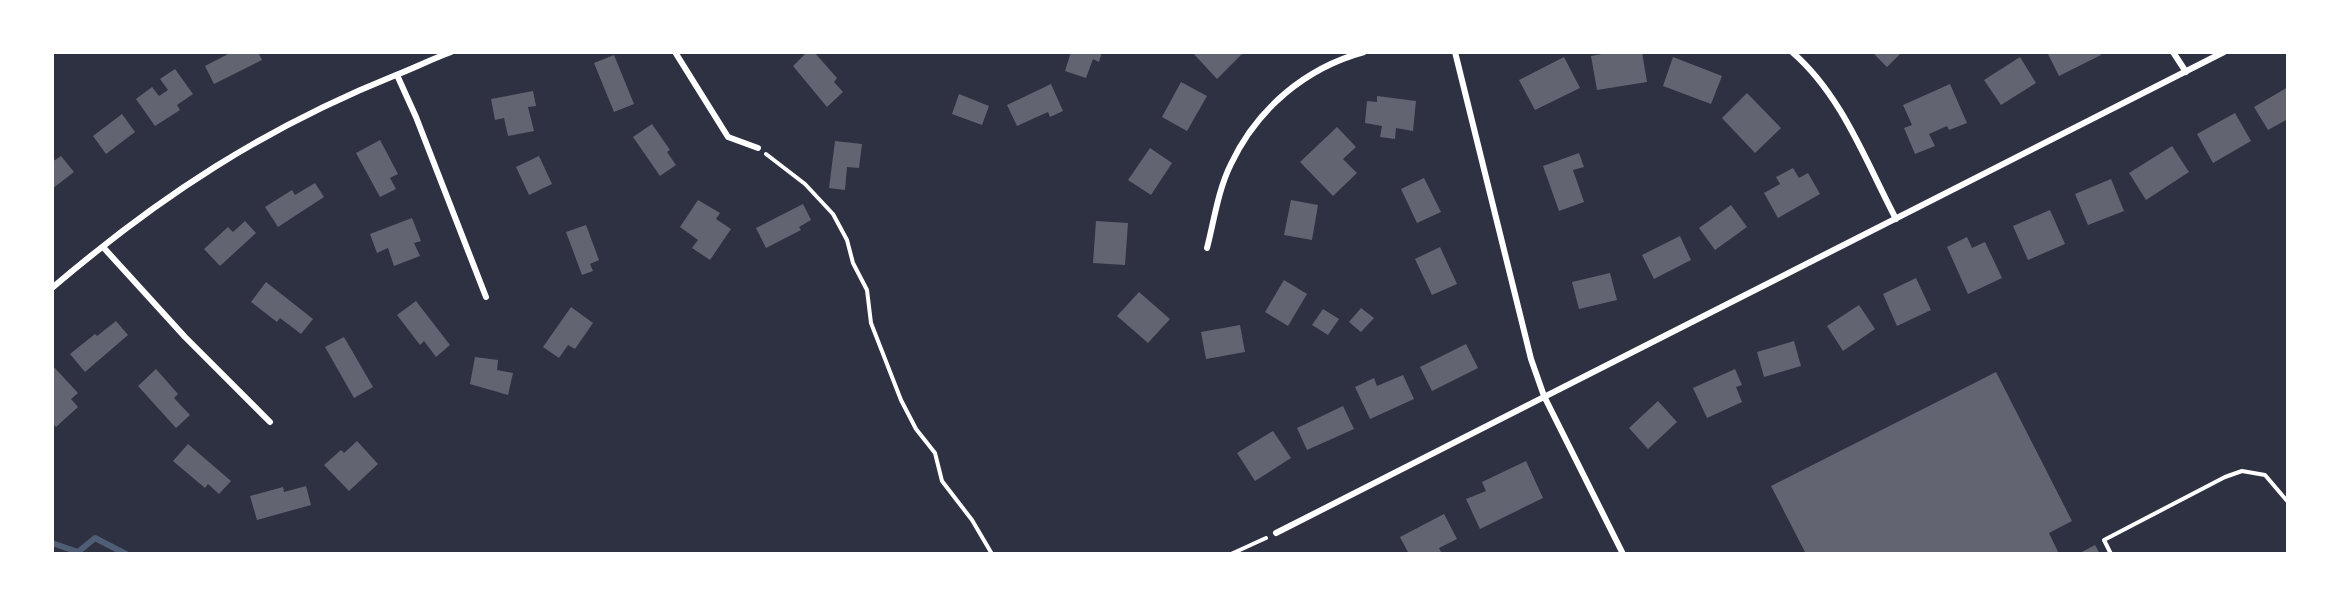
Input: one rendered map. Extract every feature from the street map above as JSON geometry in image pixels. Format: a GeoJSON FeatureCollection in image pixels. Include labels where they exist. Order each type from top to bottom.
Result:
{"type":"FeatureCollection","features":[{"type":"Feature","properties":{"kind":"street"},"geometry":{"type":"LineString","coordinates":[[52,288],[161,201],[280,127],[363,87],[451,52]]}},
{"type":"Feature","properties":{"kind":"street"},"geometry":{"type":"LineString","coordinates":[[675,52],[728,137],[758,148]]}},
{"type":"Feature","properties":{"kind":"street"},"geometry":{"type":"LineString","coordinates":[[1208,249],[1223,183],[1231,164],[1252,129],[1281,96],[1304,79],[1344,58],[1364,52]]}},
{"type":"Feature","properties":{"kind":"street"},"geometry":{"type":"LineString","coordinates":[[1455,52],[1532,360],[1544,396],[1623,554]]}},
{"type":"Feature","properties":{"kind":"street"},"geometry":{"type":"LineString","coordinates":[[1792,52],[1821,82],[1836,103],[1896,219]]}},
{"type":"Feature","properties":{"kind":"street"},"geometry":{"type":"LineString","coordinates":[[2173,52],[2186,72]]}},
{"type":"Feature","properties":{"kind":"street"},"geometry":{"type":"LineString","coordinates":[[1276,534],[2224,52]]}},
{"type":"Feature","properties":{"kind":"street"},"geometry":{"type":"LineString","coordinates":[[397,75],[416,117],[486,297]]}},
{"type":"Feature","properties":{"kind":"street"},"geometry":{"type":"LineString","coordinates":[[103,247],[185,337],[270,422]]}},
{"type":"Feature","properties":{"kind":"path"},"geometry":{"type":"LineString","coordinates":[[758,148],[805,184],[834,213],[867,290],[871,323],[901,400],[916,429],[935,453],[942,481],[972,520],[992,554]]}},
{"type":"Feature","properties":{"kind":"path"},"geometry":{"type":"LineString","coordinates":[[2111,554],[2104,540],[2225,477],[2242,471],[2265,475],[2288,502]]}},
{"type":"Feature","properties":{"kind":"path"},"geometry":{"type":"LineString","coordinates":[[1231,554],[1276,534]]}},
{"type":"Feature","properties":{"kind":"building"},"geometry":{"type":"Polygon","coordinates":[[[232,52],[258,52],[262,60],[214,84],[205,66],[232,52]]]}},
{"type":"Feature","properties":{"kind":"building"},"geometry":{"type":"Polygon","coordinates":[[[807,52],[814,52],[837,78],[834,82],[843,92],[827,107],[793,66],[807,52]]]}},
{"type":"Feature","properties":{"kind":"building"},"geometry":{"type":"Polygon","coordinates":[[[1071,52],[1102,52],[1099,62],[1093,59],[1086,78],[1065,71],[1071,52]]]}},
{"type":"Feature","properties":{"kind":"building"},"geometry":{"type":"Polygon","coordinates":[[[1192,52],[1244,52],[1217,79],[1192,52]]]}},
{"type":"Feature","properties":{"kind":"building"},"geometry":{"type":"Polygon","coordinates":[[[1613,52],[1642,52],[1647,82],[1597,90],[1591,56],[1613,52]]]}},
{"type":"Feature","properties":{"kind":"building"},"geometry":{"type":"Polygon","coordinates":[[[1872,52],[1902,52],[1887,67],[1872,52]]]}},
{"type":"Feature","properties":{"kind":"building"},"geometry":{"type":"Polygon","coordinates":[[[2047,52],[2100,52],[2101,55],[2059,76],[2047,52]]]}},
{"type":"Feature","properties":{"kind":"building"},"geometry":{"type":"Polygon","coordinates":[[[614,55],[634,104],[614,112],[594,63],[614,55]]]}},
{"type":"Feature","properties":{"kind":"building"},"geometry":{"type":"Polygon","coordinates":[[[1564,57],[1580,88],[1535,110],[1519,80],[1564,57]]]}},
{"type":"Feature","properties":{"kind":"building"},"geometry":{"type":"Polygon","coordinates":[[[1673,57],[1722,76],[1711,104],[1663,86],[1673,57]]]}},
{"type":"Feature","properties":{"kind":"building"},"geometry":{"type":"Polygon","coordinates":[[[2020,57],[2036,83],[2001,105],[1984,80],[2020,57]]]}},
{"type":"Feature","properties":{"kind":"building"},"geometry":{"type":"Polygon","coordinates":[[[175,69],[193,94],[177,105],[180,110],[155,126],[136,99],[152,87],[159,96],[168,90],[160,79],[175,69]]]}},
{"type":"Feature","properties":{"kind":"building"},"geometry":{"type":"Polygon","coordinates":[[[1181,82],[1207,96],[1187,131],[1162,117],[1181,82]]]}},
{"type":"Feature","properties":{"kind":"building"},"geometry":{"type":"Polygon","coordinates":[[[1051,84],[1063,111],[1050,117],[1048,112],[1017,126],[1007,105],[1051,84]]]}},
{"type":"Feature","properties":{"kind":"building"},"geometry":{"type":"Polygon","coordinates":[[[1950,84],[1967,123],[1949,130],[1947,126],[1929,134],[1935,146],[1915,154],[1904,128],[1912,125],[1903,105],[1950,84]]]}},
{"type":"Feature","properties":{"kind":"building"},"geometry":{"type":"Polygon","coordinates":[[[2288,87],[2288,119],[2268,130],[2254,107],[2288,87]]]}},
{"type":"Feature","properties":{"kind":"building"},"geometry":{"type":"Polygon","coordinates":[[[533,91],[536,106],[528,107],[534,131],[508,136],[504,118],[495,120],[491,99],[533,91]]]}},
{"type":"Feature","properties":{"kind":"building"},"geometry":{"type":"Polygon","coordinates":[[[1747,93],[1781,128],[1755,153],[1722,118],[1747,93]]]}},
{"type":"Feature","properties":{"kind":"building"},"geometry":{"type":"Polygon","coordinates":[[[959,94],[989,106],[982,125],[952,114],[959,94]]]}},
{"type":"Feature","properties":{"kind":"building"},"geometry":{"type":"Polygon","coordinates":[[[1377,96],[1416,101],[1413,131],[1396,128],[1395,139],[1380,137],[1382,126],[1365,123],[1367,101],[1377,102],[1377,96]]]}},
{"type":"Feature","properties":{"kind":"building"},"geometry":{"type":"Polygon","coordinates":[[[2235,113],[2251,141],[2213,163],[2197,134],[2235,113]]]}},
{"type":"Feature","properties":{"kind":"building"},"geometry":{"type":"Polygon","coordinates":[[[122,114],[135,132],[106,154],[93,136],[122,114]]]}},
{"type":"Feature","properties":{"kind":"building"},"geometry":{"type":"Polygon","coordinates":[[[652,124],[670,150],[667,152],[676,165],[660,176],[633,137],[652,124]]]}},
{"type":"Feature","properties":{"kind":"building"},"geometry":{"type":"Polygon","coordinates":[[[1337,127],[1356,147],[1343,159],[1357,173],[1333,196],[1300,162],[1337,127]]]}},
{"type":"Feature","properties":{"kind":"building"},"geometry":{"type":"Polygon","coordinates":[[[380,140],[398,174],[390,178],[396,189],[380,197],[356,153],[380,140]]]}},
{"type":"Feature","properties":{"kind":"building"},"geometry":{"type":"Polygon","coordinates":[[[835,141],[862,144],[859,168],[847,167],[845,190],[829,188],[835,141]]]}},
{"type":"Feature","properties":{"kind":"building"},"geometry":{"type":"Polygon","coordinates":[[[2172,146],[2189,172],[2146,200],[2129,173],[2172,146]]]}},
{"type":"Feature","properties":{"kind":"building"},"geometry":{"type":"Polygon","coordinates":[[[1150,148],[1172,163],[1151,195],[1128,180],[1150,148]]]}},
{"type":"Feature","properties":{"kind":"building"},"geometry":{"type":"Polygon","coordinates":[[[1579,153],[1584,167],[1573,170],[1584,202],[1559,211],[1543,166],[1579,153]]]}},
{"type":"Feature","properties":{"kind":"building"},"geometry":{"type":"Polygon","coordinates":[[[61,156],[74,172],[52,189],[52,162],[61,156]]]}},
{"type":"Feature","properties":{"kind":"building"},"geometry":{"type":"Polygon","coordinates":[[[539,156],[552,184],[529,195],[516,167],[539,156]]]}},
{"type":"Feature","properties":{"kind":"building"},"geometry":{"type":"Polygon","coordinates":[[[1793,168],[1799,178],[1808,173],[1820,194],[1778,218],[1764,193],[1780,184],[1776,177],[1793,168]]]}},
{"type":"Feature","properties":{"kind":"building"},"geometry":{"type":"Polygon","coordinates":[[[1424,178],[1441,212],[1417,223],[1401,189],[1424,178]]]}},
{"type":"Feature","properties":{"kind":"building"},"geometry":{"type":"Polygon","coordinates":[[[2111,179],[2124,211],[2088,225],[2075,194],[2111,179]]]}},
{"type":"Feature","properties":{"kind":"building"},"geometry":{"type":"Polygon","coordinates":[[[315,183],[324,197],[278,227],[265,207],[292,190],[295,195],[315,183]]]}},
{"type":"Feature","properties":{"kind":"building"},"geometry":{"type":"Polygon","coordinates":[[[698,200],[720,213],[716,219],[731,229],[710,260],[692,248],[698,240],[680,227],[698,200]]]}},
{"type":"Feature","properties":{"kind":"building"},"geometry":{"type":"Polygon","coordinates":[[[1291,200],[1318,205],[1312,240],[1284,235],[1291,200]]]}},
{"type":"Feature","properties":{"kind":"building"},"geometry":{"type":"Polygon","coordinates":[[[803,204],[811,220],[799,227],[801,230],[766,248],[756,228],[803,204]]]}},
{"type":"Feature","properties":{"kind":"building"},"geometry":{"type":"Polygon","coordinates":[[[1731,205],[1747,227],[1715,250],[1699,228],[1731,205]]]}},
{"type":"Feature","properties":{"kind":"building"},"geometry":{"type":"Polygon","coordinates":[[[2050,210],[2065,244],[2028,260],[2013,226],[2050,210]]]}},
{"type":"Feature","properties":{"kind":"building"},"geometry":{"type":"Polygon","coordinates":[[[412,218],[421,241],[414,243],[420,256],[394,266],[388,248],[377,253],[370,234],[412,218]]]}},
{"type":"Feature","properties":{"kind":"building"},"geometry":{"type":"Polygon","coordinates":[[[245,221],[256,233],[220,266],[204,249],[228,227],[233,232],[245,221]]]}},
{"type":"Feature","properties":{"kind":"building"},"geometry":{"type":"Polygon","coordinates":[[[1096,221],[1128,223],[1125,265],[1093,263],[1096,221]]]}},
{"type":"Feature","properties":{"kind":"building"},"geometry":{"type":"Polygon","coordinates":[[[586,225],[599,260],[590,264],[593,271],[582,275],[566,232],[586,225]]]}},
{"type":"Feature","properties":{"kind":"building"},"geometry":{"type":"Polygon","coordinates":[[[1680,236],[1691,260],[1654,279],[1642,255],[1680,236]]]}},
{"type":"Feature","properties":{"kind":"building"},"geometry":{"type":"Polygon","coordinates":[[[1967,237],[1972,248],[1985,242],[2002,278],[1968,294],[1947,247],[1967,237]]]}},
{"type":"Feature","properties":{"kind":"building"},"geometry":{"type":"Polygon","coordinates":[[[1440,247],[1457,284],[1432,295],[1415,259],[1440,247]]]}},
{"type":"Feature","properties":{"kind":"building"},"geometry":{"type":"Polygon","coordinates":[[[1610,273],[1617,300],[1579,309],[1572,282],[1610,273]]]}},
{"type":"Feature","properties":{"kind":"building"},"geometry":{"type":"Polygon","coordinates":[[[1916,278],[1931,310],[1897,326],[1883,294],[1916,278]]]}},
{"type":"Feature","properties":{"kind":"building"},"geometry":{"type":"Polygon","coordinates":[[[1284,280],[1307,294],[1288,326],[1265,312],[1284,280]]]}},
{"type":"Feature","properties":{"kind":"building"},"geometry":{"type":"Polygon","coordinates":[[[266,282],[313,319],[301,334],[280,318],[277,322],[251,302],[266,282]]]}},
{"type":"Feature","properties":{"kind":"building"},"geometry":{"type":"Polygon","coordinates":[[[1139,292],[1170,319],[1148,343],[1117,316],[1139,292]]]}},
{"type":"Feature","properties":{"kind":"building"},"geometry":{"type":"Polygon","coordinates":[[[416,301],[450,345],[436,357],[424,341],[420,345],[397,315],[416,301]]]}},
{"type":"Feature","properties":{"kind":"building"},"geometry":{"type":"Polygon","coordinates":[[[1859,305],[1875,329],[1843,351],[1827,326],[1859,305]]]}},
{"type":"Feature","properties":{"kind":"building"},"geometry":{"type":"Polygon","coordinates":[[[571,307],[593,323],[575,349],[568,345],[559,358],[543,347],[571,307]]]}},
{"type":"Feature","properties":{"kind":"building"},"geometry":{"type":"Polygon","coordinates":[[[1361,308],[1374,318],[1361,332],[1349,322],[1361,308]]]}},
{"type":"Feature","properties":{"kind":"building"},"geometry":{"type":"Polygon","coordinates":[[[1323,309],[1339,319],[1328,335],[1312,325],[1323,309]]]}},
{"type":"Feature","properties":{"kind":"building"},"geometry":{"type":"Polygon","coordinates":[[[116,321],[128,335],[85,372],[70,354],[116,321]]]}},
{"type":"Feature","properties":{"kind":"building"},"geometry":{"type":"Polygon","coordinates":[[[1240,325],[1245,352],[1206,359],[1201,332],[1240,325]]]}},
{"type":"Feature","properties":{"kind":"building"},"geometry":{"type":"Polygon","coordinates":[[[344,337],[373,387],[354,398],[325,347],[344,337]]]}},
{"type":"Feature","properties":{"kind":"building"},"geometry":{"type":"Polygon","coordinates":[[[1794,341],[1801,366],[1764,377],[1757,352],[1794,341]]]}},
{"type":"Feature","properties":{"kind":"building"},"geometry":{"type":"Polygon","coordinates":[[[1466,344],[1478,368],[1432,391],[1420,367],[1466,344]]]}},
{"type":"Feature","properties":{"kind":"building"},"geometry":{"type":"Polygon","coordinates":[[[475,357],[498,360],[497,370],[513,373],[508,395],[470,384],[475,357]]]}},
{"type":"Feature","properties":{"kind":"building"},"geometry":{"type":"Polygon","coordinates":[[[52,365],[78,393],[71,399],[78,407],[56,427],[52,423],[52,365]]]}},
{"type":"Feature","properties":{"kind":"building"},"geometry":{"type":"Polygon","coordinates":[[[156,369],[178,394],[174,398],[190,415],[176,428],[138,386],[156,369]]]}},
{"type":"Feature","properties":{"kind":"building"},"geometry":{"type":"Polygon","coordinates":[[[1735,369],[1742,385],[1736,387],[1742,402],[1707,418],[1693,388],[1735,369]]]}},
{"type":"Feature","properties":{"kind":"building"},"geometry":{"type":"Polygon","coordinates":[[[1996,372],[2072,521],[2049,533],[2059,554],[1806,554],[1771,486],[1996,372]]]}},
{"type":"Feature","properties":{"kind":"building"},"geometry":{"type":"Polygon","coordinates":[[[1403,375],[1414,399],[1370,419],[1355,387],[1374,378],[1377,386],[1403,375]]]}},
{"type":"Feature","properties":{"kind":"building"},"geometry":{"type":"Polygon","coordinates":[[[1658,401],[1677,422],[1648,449],[1629,428],[1658,401]]]}},
{"type":"Feature","properties":{"kind":"building"},"geometry":{"type":"Polygon","coordinates":[[[1343,406],[1354,429],[1307,450],[1297,428],[1343,406]]]}},
{"type":"Feature","properties":{"kind":"building"},"geometry":{"type":"Polygon","coordinates":[[[1273,431],[1291,458],[1255,481],[1237,453],[1273,431]]]}},
{"type":"Feature","properties":{"kind":"building"},"geometry":{"type":"Polygon","coordinates":[[[357,441],[378,464],[349,491],[324,465],[341,450],[344,453],[357,441]]]}},
{"type":"Feature","properties":{"kind":"building"},"geometry":{"type":"Polygon","coordinates":[[[188,444],[231,481],[219,494],[208,484],[205,488],[173,461],[188,444]]]}},
{"type":"Feature","properties":{"kind":"building"},"geometry":{"type":"Polygon","coordinates":[[[1526,461],[1543,498],[1480,529],[1466,499],[1486,491],[1482,482],[1526,461]]]}},
{"type":"Feature","properties":{"kind":"building"},"geometry":{"type":"Polygon","coordinates":[[[306,486],[311,505],[257,520],[250,496],[283,487],[284,492],[306,486]]]}},
{"type":"Feature","properties":{"kind":"building"},"geometry":{"type":"Polygon","coordinates":[[[1444,514],[1457,539],[1439,548],[1442,554],[1409,554],[1400,537],[1444,514]]]}},
{"type":"Feature","properties":{"kind":"building"},"geometry":{"type":"Polygon","coordinates":[[[2095,545],[2100,554],[2078,554],[2095,545]]]}},
{"type":"Feature","properties":{"kind":"waterway"},"geometry":{"type":"LineString","coordinates":[[52,543],[78,552],[95,538],[126,554]]}}]}
